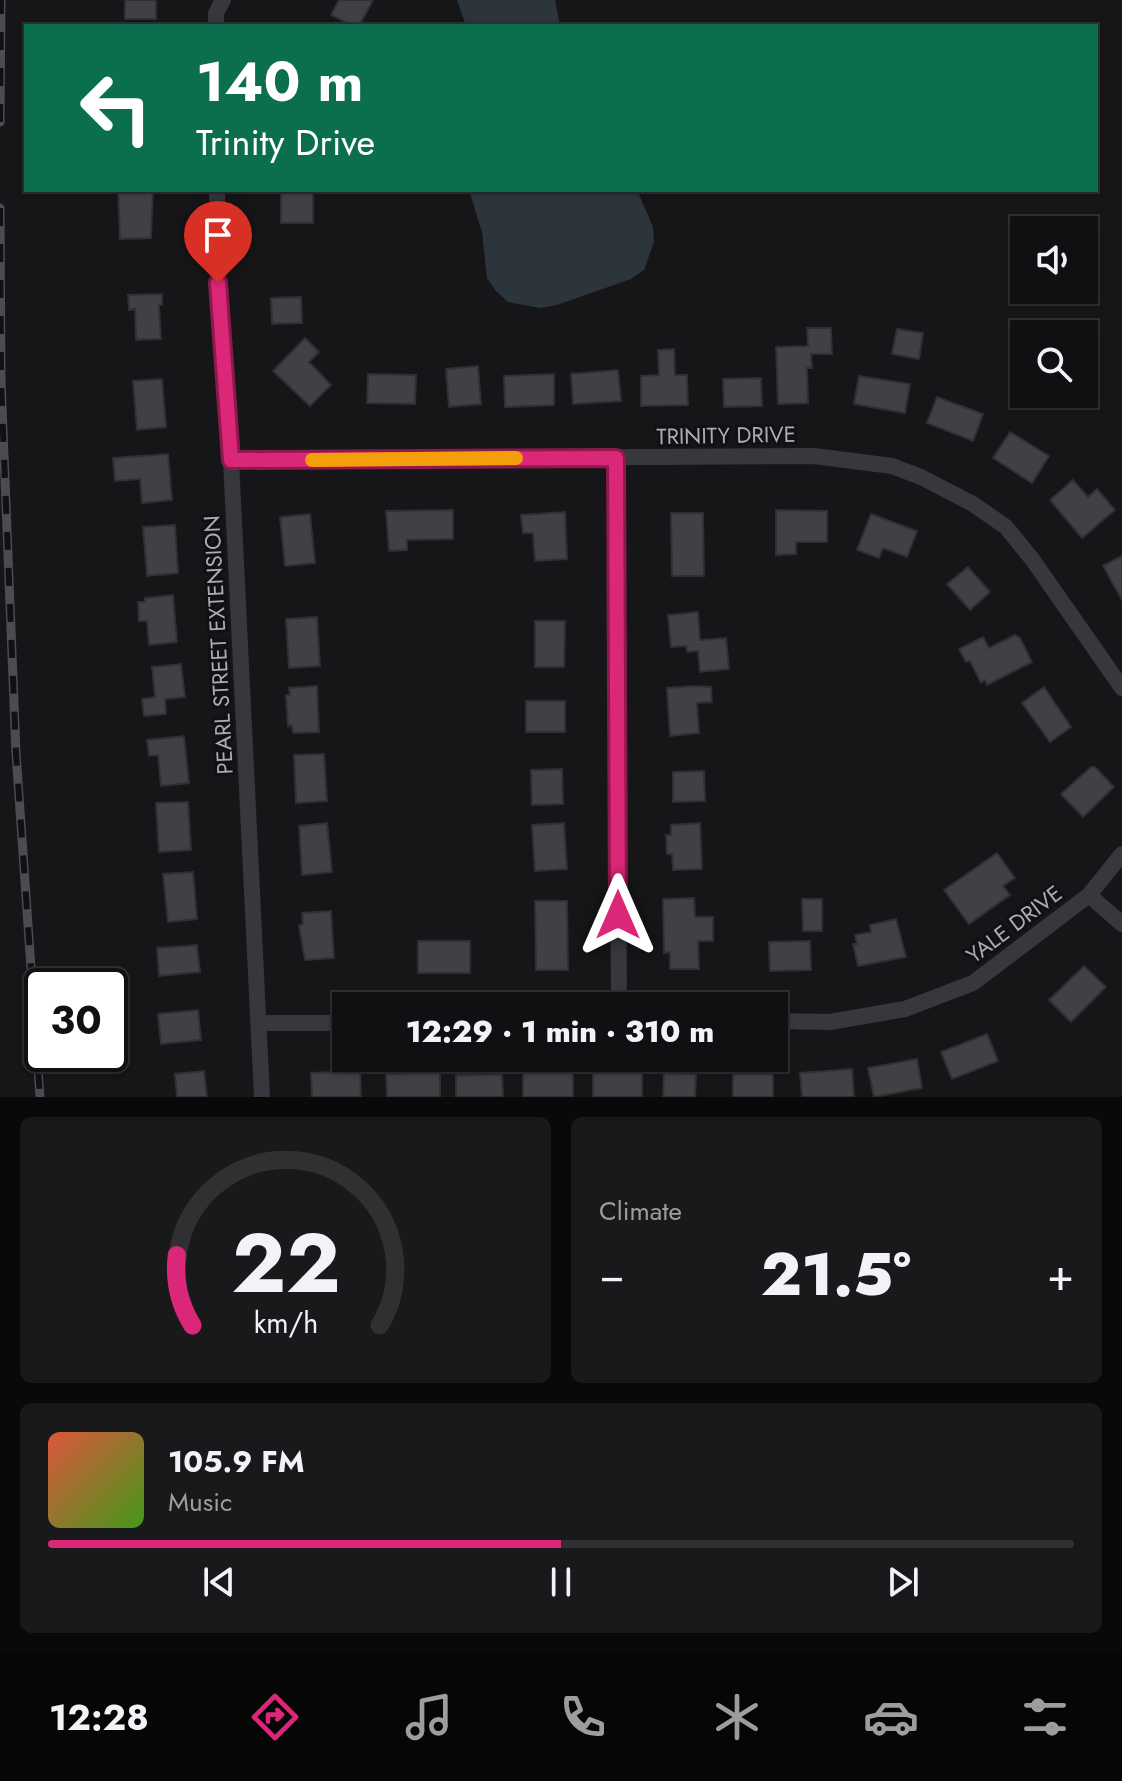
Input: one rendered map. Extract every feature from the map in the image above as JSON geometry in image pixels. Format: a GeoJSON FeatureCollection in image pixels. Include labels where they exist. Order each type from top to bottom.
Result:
{"type":"FeatureCollection","features":[{"type":"Feature","properties":{"kind":"street"},"geometry":{"type":"LineString","coordinates":[[216,24],[216,13],[223,0]]}},
{"type":"Feature","properties":{"kind":"street","name":"PEARL STREET EXTENSION"},"geometry":{"type":"LineString","coordinates":[[217,192],[218,283],[231,460],[262,1097]]}},
{"type":"Feature","properties":{"kind":"street","name":"TRINITY DRIVE"},"geometry":{"type":"LineString","coordinates":[[231,460],[814,456],[892,466],[973,504],[1006,527],[1122,688]]}},
{"type":"Feature","properties":{"kind":"street"},"geometry":{"type":"LineString","coordinates":[[616,458],[619,992]]}},
{"type":"Feature","properties":{"kind":"street","name":"YALE DRIVE"},"geometry":{"type":"LineString","coordinates":[[788,1021],[830,1022],[905,1009],[973,983],[1089,895],[1122,854]]}},
{"type":"Feature","properties":{"kind":"street"},"geometry":{"type":"LineString","coordinates":[[1089,895],[1122,924]]}},
{"type":"Feature","properties":{"kind":"street"},"geometry":{"type":"LineString","coordinates":[[258,1023],[332,1023]]}},
{"type":"Feature","properties":{"kind":"shaded area"},"geometry":{"type":"Polygon","coordinates":[[[457,0],[555,0],[560,24],[465,24],[457,0]]]}},
{"type":"Feature","properties":{"kind":"shaded area"},"geometry":{"type":"Polygon","coordinates":[[[470,192],[638,192],[653,227],[654,242],[644,270],[631,279],[540,308],[508,302],[496,291],[487,278],[482,232],[470,192]]]}},
{"type":"Feature","properties":{"kind":"building"},"geometry":{"type":"Polygon","coordinates":[[[125,0],[156,0],[156,19],[125,19],[125,0]]]}},
{"type":"Feature","properties":{"kind":"building"},"geometry":{"type":"Polygon","coordinates":[[[339,0],[373,0],[360,24],[349,24],[331,15],[339,0]]]}},
{"type":"Feature","properties":{"kind":"building"},"geometry":{"type":"Polygon","coordinates":[[[118,192],[153,192],[151,238],[120,239],[118,192]]]}},
{"type":"Feature","properties":{"kind":"building"},"geometry":{"type":"Polygon","coordinates":[[[281,192],[313,192],[313,223],[281,223],[281,192]]]}},
{"type":"Feature","properties":{"kind":"building"},"geometry":{"type":"Polygon","coordinates":[[[162,294],[162,305],[159,305],[161,339],[136,340],[135,309],[129,310],[128,295],[162,294]]]}},
{"type":"Feature","properties":{"kind":"building"},"geometry":{"type":"Polygon","coordinates":[[[301,297],[302,323],[272,324],[271,298],[301,297]]]}},
{"type":"Feature","properties":{"kind":"building"},"geometry":{"type":"Polygon","coordinates":[[[807,328],[831,328],[832,354],[811,354],[812,368],[807,368],[808,403],[778,404],[776,347],[808,346],[807,328]]]}},
{"type":"Feature","properties":{"kind":"building"},"geometry":{"type":"Polygon","coordinates":[[[897,329],[923,333],[919,359],[892,354],[897,329]]]}},
{"type":"Feature","properties":{"kind":"building"},"geometry":{"type":"Polygon","coordinates":[[[305,338],[319,352],[309,362],[331,385],[310,406],[273,371],[305,338]]]}},
{"type":"Feature","properties":{"kind":"building"},"geometry":{"type":"Polygon","coordinates":[[[674,349],[675,375],[687,375],[688,405],[641,406],[641,376],[659,375],[658,350],[674,349]]]}},
{"type":"Feature","properties":{"kind":"building"},"geometry":{"type":"Polygon","coordinates":[[[478,366],[481,404],[449,407],[446,369],[478,366]]]}},
{"type":"Feature","properties":{"kind":"building"},"geometry":{"type":"Polygon","coordinates":[[[618,370],[621,401],[573,404],[571,374],[618,370]]]}},
{"type":"Feature","properties":{"kind":"building"},"geometry":{"type":"Polygon","coordinates":[[[368,374],[416,375],[415,404],[367,403],[368,374]]]}},
{"type":"Feature","properties":{"kind":"building"},"geometry":{"type":"Polygon","coordinates":[[[554,374],[554,405],[505,407],[504,376],[554,374]]]}},
{"type":"Feature","properties":{"kind":"building"},"geometry":{"type":"Polygon","coordinates":[[[859,376],[910,384],[905,413],[854,404],[859,376]]]}},
{"type":"Feature","properties":{"kind":"building"},"geometry":{"type":"Polygon","coordinates":[[[761,378],[762,406],[724,407],[723,379],[761,378]]]}},
{"type":"Feature","properties":{"kind":"building"},"geometry":{"type":"Polygon","coordinates":[[[162,379],[166,427],[137,430],[133,381],[162,379]]]}},
{"type":"Feature","properties":{"kind":"building"},"geometry":{"type":"Polygon","coordinates":[[[937,397],[983,414],[973,441],[927,423],[937,397]]]}},
{"type":"Feature","properties":{"kind":"building"},"geometry":{"type":"Polygon","coordinates":[[[1010,432],[1049,456],[1032,483],[993,458],[1010,432]]]}},
{"type":"Feature","properties":{"kind":"building"},"geometry":{"type":"Polygon","coordinates":[[[168,454],[172,500],[142,503],[140,479],[115,481],[113,458],[168,454]]]}},
{"type":"Feature","properties":{"kind":"building"},"geometry":{"type":"Polygon","coordinates":[[[1073,480],[1088,497],[1097,489],[1115,510],[1082,538],[1050,500],[1073,480]]]}},
{"type":"Feature","properties":{"kind":"building"},"geometry":{"type":"Polygon","coordinates":[[[453,510],[453,539],[407,540],[407,550],[389,551],[386,511],[453,510]]]}},
{"type":"Feature","properties":{"kind":"building"},"geometry":{"type":"Polygon","coordinates":[[[776,510],[827,511],[827,542],[796,542],[796,554],[776,555],[776,510]]]}},
{"type":"Feature","properties":{"kind":"building"},"geometry":{"type":"Polygon","coordinates":[[[565,512],[567,559],[535,561],[533,533],[523,533],[521,515],[565,512]]]}},
{"type":"Feature","properties":{"kind":"building"},"geometry":{"type":"Polygon","coordinates":[[[671,513],[703,513],[704,576],[672,576],[671,513]]]}},
{"type":"Feature","properties":{"kind":"building"},"geometry":{"type":"Polygon","coordinates":[[[310,514],[315,563],[285,566],[280,517],[310,514]]]}},
{"type":"Feature","properties":{"kind":"building"},"geometry":{"type":"Polygon","coordinates":[[[871,514],[917,531],[907,557],[883,548],[879,558],[857,550],[871,514]]]}},
{"type":"Feature","properties":{"kind":"building"},"geometry":{"type":"Polygon","coordinates":[[[175,525],[178,573],[147,576],[143,527],[175,525]]]}},
{"type":"Feature","properties":{"kind":"building"},"geometry":{"type":"Polygon","coordinates":[[[1122,556],[1122,600],[1103,566],[1122,556]]]}},
{"type":"Feature","properties":{"kind":"building"},"geometry":{"type":"Polygon","coordinates":[[[968,567],[990,592],[970,610],[947,584],[968,567]]]}},
{"type":"Feature","properties":{"kind":"building"},"geometry":{"type":"Polygon","coordinates":[[[173,595],[177,642],[149,645],[147,621],[139,621],[138,602],[145,602],[145,598],[173,595]]]}},
{"type":"Feature","properties":{"kind":"building"},"geometry":{"type":"Polygon","coordinates":[[[698,612],[700,640],[726,638],[729,669],[700,672],[698,651],[687,652],[686,646],[671,647],[668,615],[698,612]]]}},
{"type":"Feature","properties":{"kind":"building"},"geometry":{"type":"Polygon","coordinates":[[[317,617],[320,666],[289,668],[286,619],[317,617]]]}},
{"type":"Feature","properties":{"kind":"building"},"geometry":{"type":"Polygon","coordinates":[[[535,621],[565,621],[564,667],[535,667],[535,621]]]}},
{"type":"Feature","properties":{"kind":"building"},"geometry":{"type":"Polygon","coordinates":[[[1015,635],[1020,638],[1032,662],[987,685],[985,680],[981,683],[970,661],[966,662],[959,649],[983,637],[989,648],[1015,635]]]}},
{"type":"Feature","properties":{"kind":"building"},"geometry":{"type":"Polygon","coordinates":[[[181,664],[185,697],[165,699],[166,714],[144,716],[142,699],[155,697],[152,667],[181,664]]]}},
{"type":"Feature","properties":{"kind":"building"},"geometry":{"type":"Polygon","coordinates":[[[317,686],[319,732],[293,733],[292,725],[288,726],[286,695],[290,695],[289,688],[317,686]]]}},
{"type":"Feature","properties":{"kind":"building"},"geometry":{"type":"Polygon","coordinates":[[[711,687],[712,702],[697,703],[699,733],[670,736],[667,688],[711,687]]]}},
{"type":"Feature","properties":{"kind":"building"},"geometry":{"type":"Polygon","coordinates":[[[1044,687],[1071,727],[1050,742],[1022,703],[1044,687]]]}},
{"type":"Feature","properties":{"kind":"building"},"geometry":{"type":"Polygon","coordinates":[[[526,701],[565,701],[565,732],[526,732],[526,701]]]}},
{"type":"Feature","properties":{"kind":"building"},"geometry":{"type":"Polygon","coordinates":[[[184,736],[189,783],[161,786],[158,755],[149,756],[147,740],[184,736]]]}},
{"type":"Feature","properties":{"kind":"building"},"geometry":{"type":"Polygon","coordinates":[[[324,754],[327,801],[296,803],[294,755],[324,754]]]}},
{"type":"Feature","properties":{"kind":"building"},"geometry":{"type":"Polygon","coordinates":[[[1091,767],[1095,767],[1114,787],[1083,817],[1061,794],[1091,767]]]}},
{"type":"Feature","properties":{"kind":"building"},"geometry":{"type":"Polygon","coordinates":[[[562,769],[563,804],[532,805],[531,770],[562,769]]]}},
{"type":"Feature","properties":{"kind":"building"},"geometry":{"type":"Polygon","coordinates":[[[704,771],[705,801],[673,802],[673,772],[704,771]]]}},
{"type":"Feature","properties":{"kind":"building"},"geometry":{"type":"Polygon","coordinates":[[[188,802],[191,850],[159,852],[156,803],[188,802]]]}},
{"type":"Feature","properties":{"kind":"building"},"geometry":{"type":"Polygon","coordinates":[[[327,823],[332,872],[302,875],[299,826],[327,823]]]}},
{"type":"Feature","properties":{"kind":"building"},"geometry":{"type":"Polygon","coordinates":[[[564,823],[567,869],[535,871],[532,825],[564,823]]]}},
{"type":"Feature","properties":{"kind":"building"},"geometry":{"type":"Polygon","coordinates":[[[700,823],[702,869],[673,870],[672,854],[667,854],[666,835],[671,835],[671,825],[700,823]]]}},
{"type":"Feature","properties":{"kind":"building"},"geometry":{"type":"Polygon","coordinates":[[[997,853],[1015,878],[1003,886],[1010,895],[969,924],[944,890],[997,853]]]}},
{"type":"Feature","properties":{"kind":"building"},"geometry":{"type":"Polygon","coordinates":[[[193,872],[197,919],[168,922],[163,874],[193,872]]]}},
{"type":"Feature","properties":{"kind":"building"},"geometry":{"type":"Polygon","coordinates":[[[694,898],[695,917],[713,917],[713,941],[698,941],[699,969],[670,969],[670,952],[664,953],[663,899],[694,898]]]}},
{"type":"Feature","properties":{"kind":"building"},"geometry":{"type":"Polygon","coordinates":[[[802,899],[822,899],[822,931],[803,931],[802,899]]]}},
{"type":"Feature","properties":{"kind":"building"},"geometry":{"type":"Polygon","coordinates":[[[535,901],[567,901],[568,970],[536,970],[535,901]]]}},
{"type":"Feature","properties":{"kind":"building"},"geometry":{"type":"Polygon","coordinates":[[[331,911],[334,958],[305,960],[299,926],[303,924],[302,913],[331,911]]]}},
{"type":"Feature","properties":{"kind":"building"},"geometry":{"type":"Polygon","coordinates":[[[896,919],[906,957],[858,966],[853,944],[857,944],[855,935],[871,932],[870,925],[896,919]]]}},
{"type":"Feature","properties":{"kind":"building"},"geometry":{"type":"Polygon","coordinates":[[[418,941],[470,941],[470,973],[418,973],[418,941]]]}},
{"type":"Feature","properties":{"kind":"building"},"geometry":{"type":"Polygon","coordinates":[[[810,941],[811,970],[770,971],[769,942],[810,941]]]}},
{"type":"Feature","properties":{"kind":"building"},"geometry":{"type":"Polygon","coordinates":[[[197,945],[200,972],[159,976],[157,948],[197,945]]]}},
{"type":"Feature","properties":{"kind":"building"},"geometry":{"type":"Polygon","coordinates":[[[1084,966],[1106,987],[1071,1022],[1049,1000],[1084,966]]]}},
{"type":"Feature","properties":{"kind":"building"},"geometry":{"type":"Polygon","coordinates":[[[198,1010],[201,1040],[161,1044],[158,1014],[198,1010]]]}},
{"type":"Feature","properties":{"kind":"building"},"geometry":{"type":"Polygon","coordinates":[[[987,1034],[998,1061],[952,1079],[941,1052],[987,1034]]]}},
{"type":"Feature","properties":{"kind":"building"},"geometry":{"type":"Polygon","coordinates":[[[917,1059],[922,1088],[874,1097],[868,1068],[917,1059]]]}},
{"type":"Feature","properties":{"kind":"building"},"geometry":{"type":"Polygon","coordinates":[[[852,1069],[854,1097],[802,1097],[800,1073],[852,1069]]]}},
{"type":"Feature","properties":{"kind":"building"},"geometry":{"type":"Polygon","coordinates":[[[204,1071],[207,1097],[177,1097],[175,1074],[204,1071]]]}},
{"type":"Feature","properties":{"kind":"building"},"geometry":{"type":"Polygon","coordinates":[[[360,1072],[361,1097],[312,1097],[311,1073],[360,1072]]]}},
{"type":"Feature","properties":{"kind":"building"},"geometry":{"type":"Polygon","coordinates":[[[440,1072],[440,1097],[387,1097],[386,1074],[440,1072]]]}},
{"type":"Feature","properties":{"kind":"building"},"geometry":{"type":"Polygon","coordinates":[[[523,1072],[573,1072],[573,1097],[523,1097],[523,1072]]]}},
{"type":"Feature","properties":{"kind":"building"},"geometry":{"type":"Polygon","coordinates":[[[593,1072],[642,1072],[642,1097],[593,1097],[593,1072]]]}},
{"type":"Feature","properties":{"kind":"building"},"geometry":{"type":"Polygon","coordinates":[[[664,1073],[696,1074],[695,1097],[663,1097],[664,1073]]]}},
{"type":"Feature","properties":{"kind":"building"},"geometry":{"type":"Polygon","coordinates":[[[502,1074],[503,1097],[456,1097],[456,1075],[502,1074]]]}},
{"type":"Feature","properties":{"kind":"building"},"geometry":{"type":"Polygon","coordinates":[[[733,1074],[773,1074],[773,1097],[733,1097],[733,1074]]]}},
{"type":"Feature","properties":{"kind":"railway"},"geometry":{"type":"LineString","coordinates":[[0,122],[1,0]]}},
{"type":"Feature","properties":{"kind":"railway"},"geometry":{"type":"LineString","coordinates":[[0,208],[1,381],[16,753],[40,1097]]}},
{"type":"Feature","properties":{"kind":"slow traffic"},"geometry":{"type":"LineString","coordinates":[[312,460],[516,458]]}},
{"type":"Feature","properties":{"kind":"route"},"geometry":{"type":"LineString","coordinates":[[218,283],[231,460],[616,458],[618,915]]}}]}
